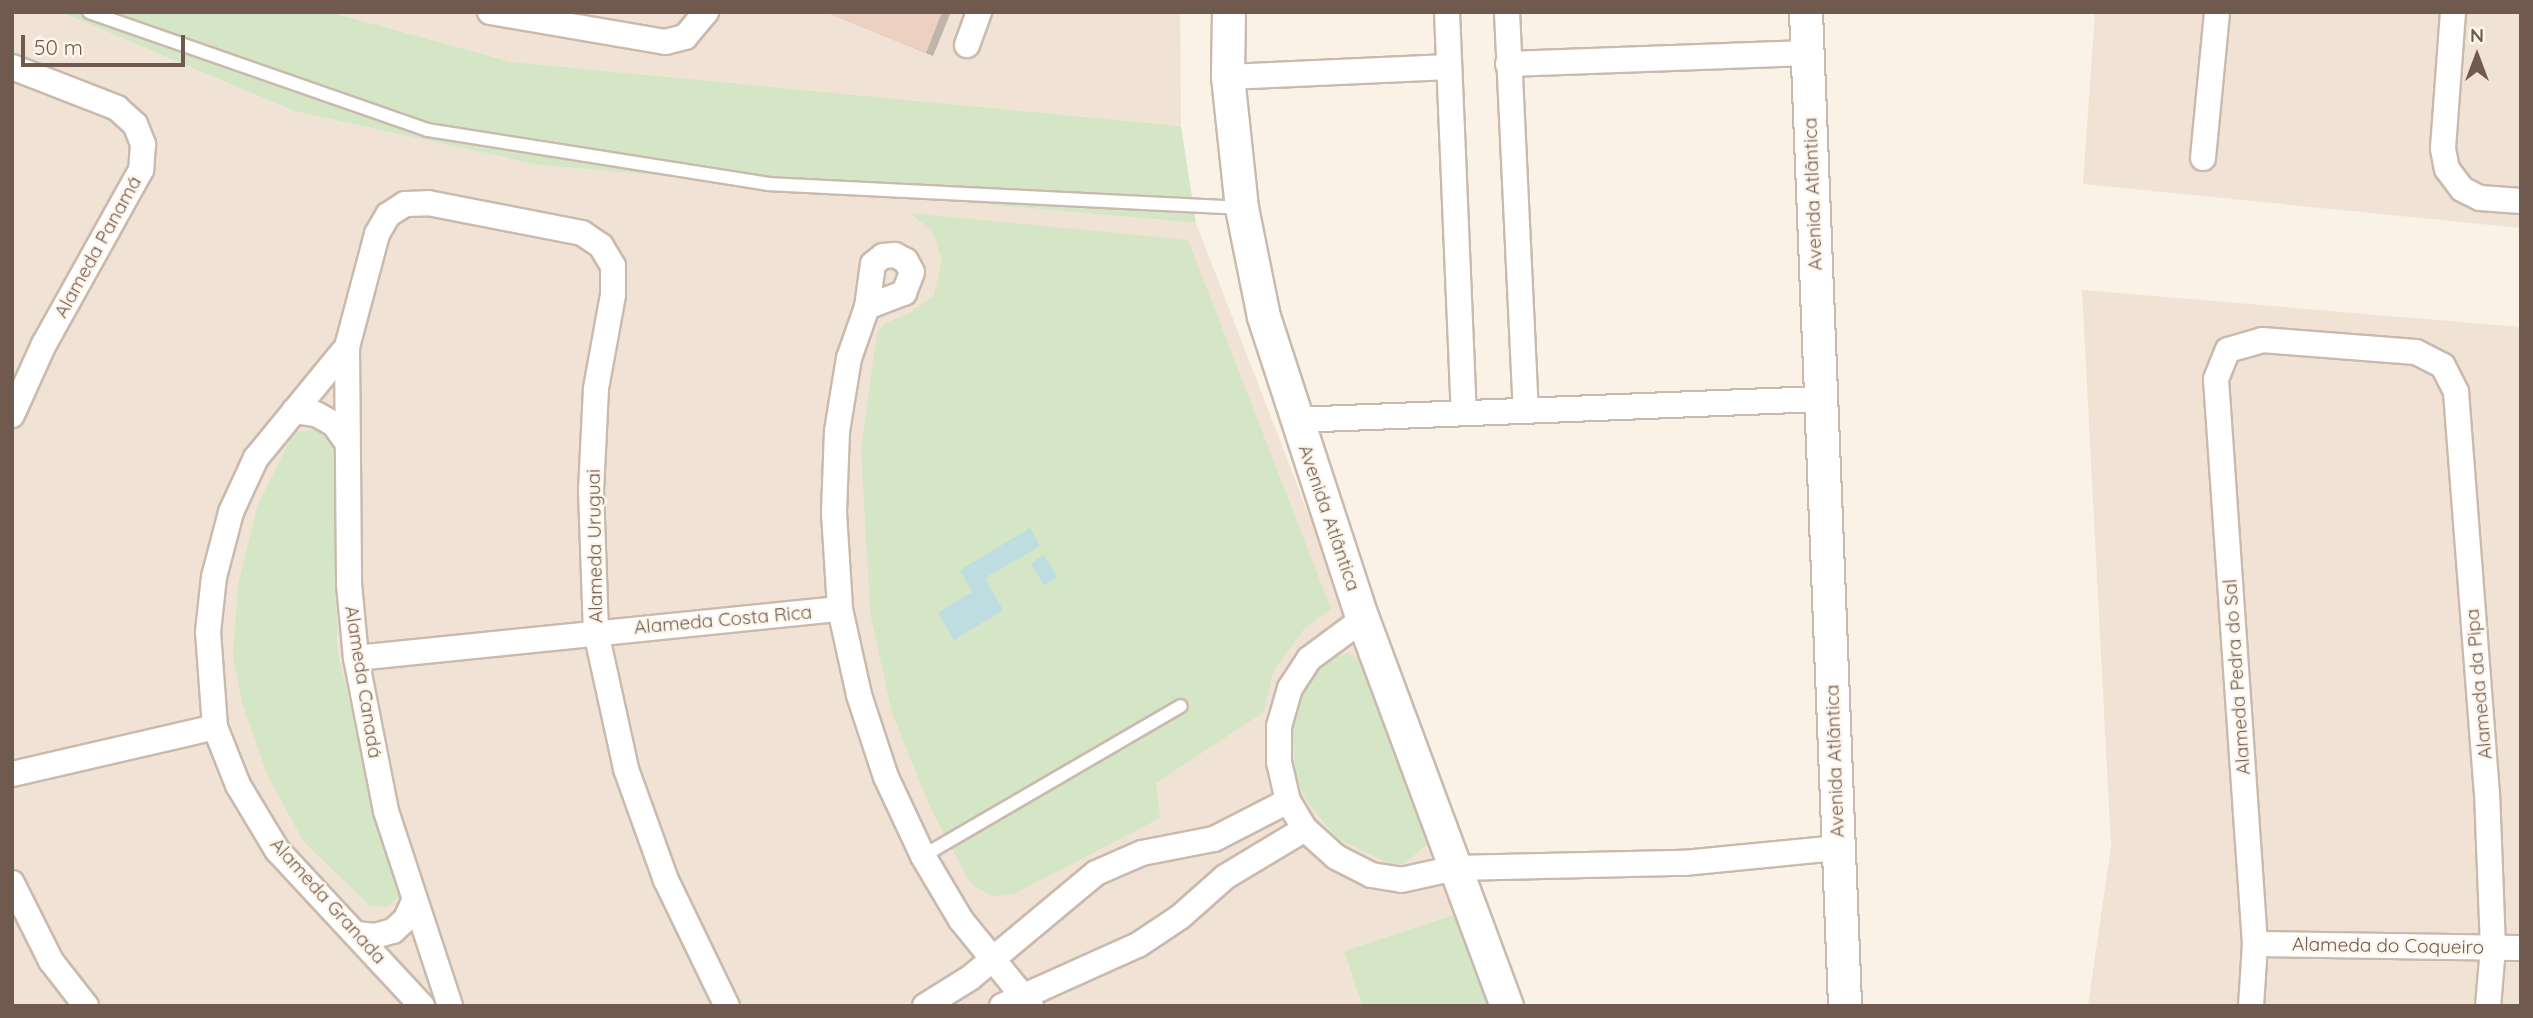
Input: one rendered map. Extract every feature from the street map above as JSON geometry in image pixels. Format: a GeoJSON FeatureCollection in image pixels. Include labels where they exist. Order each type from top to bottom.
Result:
{"type":"FeatureCollection","features":[{"type":"Feature","properties":{"kind":"street"},"geometry":{"type":"LineString","coordinates":[[490,12],[665,42],[685,37],[706,12]]}},
{"type":"Feature","properties":{"kind":"street"},"geometry":{"type":"LineString","coordinates":[[967,46],[979,12]]}},
{"type":"Feature","properties":{"kind":"street","name":"Avenida Atlântica"},"geometry":{"type":"LineString","coordinates":[[1229,12],[1228,77],[1242,208],[1264,317],[1363,619],[1507,1006]]}},
{"type":"Feature","properties":{"kind":"street"},"geometry":{"type":"LineString","coordinates":[[1447,12],[1464,413]]}},
{"type":"Feature","properties":{"kind":"street"},"geometry":{"type":"LineString","coordinates":[[1507,12],[1525,411]]}},
{"type":"Feature","properties":{"kind":"street","name":"Avenida Atlântica"},"geometry":{"type":"LineString","coordinates":[[1806,12],[1845,1006]]}},
{"type":"Feature","properties":{"kind":"street"},"geometry":{"type":"LineString","coordinates":[[2203,158],[2217,12]]}},
{"type":"Feature","properties":{"kind":"street"},"geometry":{"type":"LineString","coordinates":[[2453,12],[2443,149],[2447,169],[2462,189],[2480,198],[2521,201]]}},
{"type":"Feature","properties":{"kind":"street"},"geometry":{"type":"LineString","coordinates":[[1508,64],[1808,53]]}},
{"type":"Feature","properties":{"kind":"street","name":"Alameda Panamá"},"geometry":{"type":"LineString","coordinates":[[12,67],[117,108],[135,124],[144,144],[141,170],[44,344],[12,415]]}},
{"type":"Feature","properties":{"kind":"street"},"geometry":{"type":"LineString","coordinates":[[1228,77],[1449,67]]}},
{"type":"Feature","properties":{"kind":"street","name":"Alameda Granada"},"geometry":{"type":"LineString","coordinates":[[422,1006],[277,850],[239,785],[215,727],[208,632],[214,577],[231,512],[257,458],[347,346],[377,234],[388,215],[405,204],[428,203]]}},
{"type":"Feature","properties":{"kind":"street","name":"Alameda Uruguai"},"geometry":{"type":"LineString","coordinates":[[428,203],[582,233],[601,246],[613,266],[613,295],[596,389],[591,490],[596,632],[626,769],[666,880],[727,1006]]}},
{"type":"Feature","properties":{"kind":"street"},"geometry":{"type":"LineString","coordinates":[[867,307],[849,358],[837,431],[835,513],[840,609],[859,695],[886,777],[923,856],[961,920],[994,960],[1018,1002],[1138,945],[1180,917],[1225,877],[1305,829]]}},
{"type":"Feature","properties":{"kind":"street","name":"Alameda da Pipa"},"geometry":{"type":"LineString","coordinates":[[2228,350],[2262,340],[2416,352],[2443,366],[2457,406],[2487,792],[2493,948],[2488,1006]]}},
{"type":"Feature","properties":{"kind":"street","name":"Alameda Canadá"},"geometry":{"type":"LineString","coordinates":[[347,346],[349,584],[356,657],[386,811],[413,903],[450,1006]]}},
{"type":"Feature","properties":{"kind":"street","name":"Alameda Pedra do Sal"},"geometry":{"type":"LineString","coordinates":[[2228,350],[2216,379],[2256,944],[2250,1006]]}},
{"type":"Feature","properties":{"kind":"street"},"geometry":{"type":"LineString","coordinates":[[1296,420],[1821,399]]}},
{"type":"Feature","properties":{"kind":"street"},"geometry":{"type":"LineString","coordinates":[[293,411],[316,414],[334,424],[346,441]]}},
{"type":"Feature","properties":{"kind":"street","name":"Alameda Costa Rica"},"geometry":{"type":"LineString","coordinates":[[356,657],[840,609]]}},
{"type":"Feature","properties":{"kind":"street"},"geometry":{"type":"LineString","coordinates":[[1363,619],[1309,659],[1290,688],[1279,726],[1279,762],[1288,801],[1305,829],[1336,857],[1371,875],[1401,880],[1456,868],[1684,863],[1838,848]]}},
{"type":"Feature","properties":{"kind":"street"},"geometry":{"type":"LineString","coordinates":[[12,774],[215,727]]}},
{"type":"Feature","properties":{"kind":"street"},"geometry":{"type":"LineString","coordinates":[[925,1006],[994,960],[1096,873],[1142,853],[1214,839],[1288,801]]}},
{"type":"Feature","properties":{"kind":"street"},"geometry":{"type":"LineString","coordinates":[[12,883],[51,961],[86,1006]]}},
{"type":"Feature","properties":{"kind":"street"},"geometry":{"type":"LineString","coordinates":[[357,934],[375,936],[393,931],[406,919],[413,903]]}},
{"type":"Feature","properties":{"kind":"street","name":"Alameda do Coqueiro"},"geometry":{"type":"LineString","coordinates":[[2256,944],[2521,948]]}},
{"type":"Feature","properties":{"kind":"lane"},"geometry":{"type":"LineString","coordinates":[[89,12],[428,130],[768,184],[1242,208]]}},
{"type":"Feature","properties":{"kind":"lane"},"geometry":{"type":"LineString","coordinates":[[923,856],[1181,706]]}},
{"type":"Feature","properties":{"kind":"shaded area"},"geometry":{"type":"Polygon","coordinates":[[[12,12],[60,12],[294,111],[539,165],[1196,223],[1462,912],[1344,951],[1362,1006],[12,1006],[12,12]]]}},
{"type":"Feature","properties":{"kind":"shaded area"},"geometry":{"type":"Polygon","coordinates":[[[330,12],[1180,12],[1181,126],[512,62],[330,12]]]}},
{"type":"Feature","properties":{"kind":"shaded area"},"geometry":{"type":"Polygon","coordinates":[[[2095,12],[2521,12],[2521,228],[2083,184],[2095,12]]]}},
{"type":"Feature","properties":{"kind":"shaded area"},"geometry":{"type":"Polygon","coordinates":[[[2082,290],[2521,327],[2521,1006],[2088,1006],[2111,846],[2082,290]]]}},
{"type":"Feature","properties":{"kind":"green space"},"geometry":{"type":"Polygon","coordinates":[[[60,12],[330,12],[512,62],[1181,126],[1196,223],[539,165],[294,111],[60,12]]]}},
{"type":"Feature","properties":{"kind":"green space"},"geometry":{"type":"Polygon","coordinates":[[[910,213],[1188,240],[1331,609],[1304,629],[1273,672],[1264,712],[1156,783],[1160,818],[1014,894],[992,896],[970,883],[929,805],[892,713],[870,613],[861,449],[877,333],[885,323],[910,313],[934,295],[942,260],[932,231],[910,213]]]}},
{"type":"Feature","properties":{"kind":"green space"},"geometry":{"type":"Polygon","coordinates":[[[315,430],[329,435],[337,453],[337,650],[375,812],[405,881],[399,897],[387,907],[370,906],[303,841],[267,774],[243,706],[233,656],[238,584],[258,504],[294,432],[315,430]]]}},
{"type":"Feature","properties":{"kind":"green space"},"geometry":{"type":"Polygon","coordinates":[[[1347,653],[1370,663],[1433,822],[1428,844],[1403,864],[1389,864],[1337,838],[1307,802],[1296,775],[1292,728],[1298,702],[1318,664],[1347,653]]]}},
{"type":"Feature","properties":{"kind":"green space"},"geometry":{"type":"Polygon","coordinates":[[[1462,912],[1497,1006],[1362,1006],[1344,951],[1462,912]]]}},
{"type":"Feature","properties":{"kind":"water"},"geometry":{"type":"Polygon","coordinates":[[[1030,528],[1040,546],[985,578],[1003,610],[954,640],[938,613],[972,592],[960,570],[1030,528]]]}},
{"type":"Feature","properties":{"kind":"water"},"geometry":{"type":"Polygon","coordinates":[[[1044,555],[1058,577],[1044,586],[1030,563],[1044,555]]]}},
{"type":"Feature","properties":{"kind":"building"},"geometry":{"type":"Polygon","coordinates":[[[826,12],[942,12],[926,53],[826,12]]]}}]}
